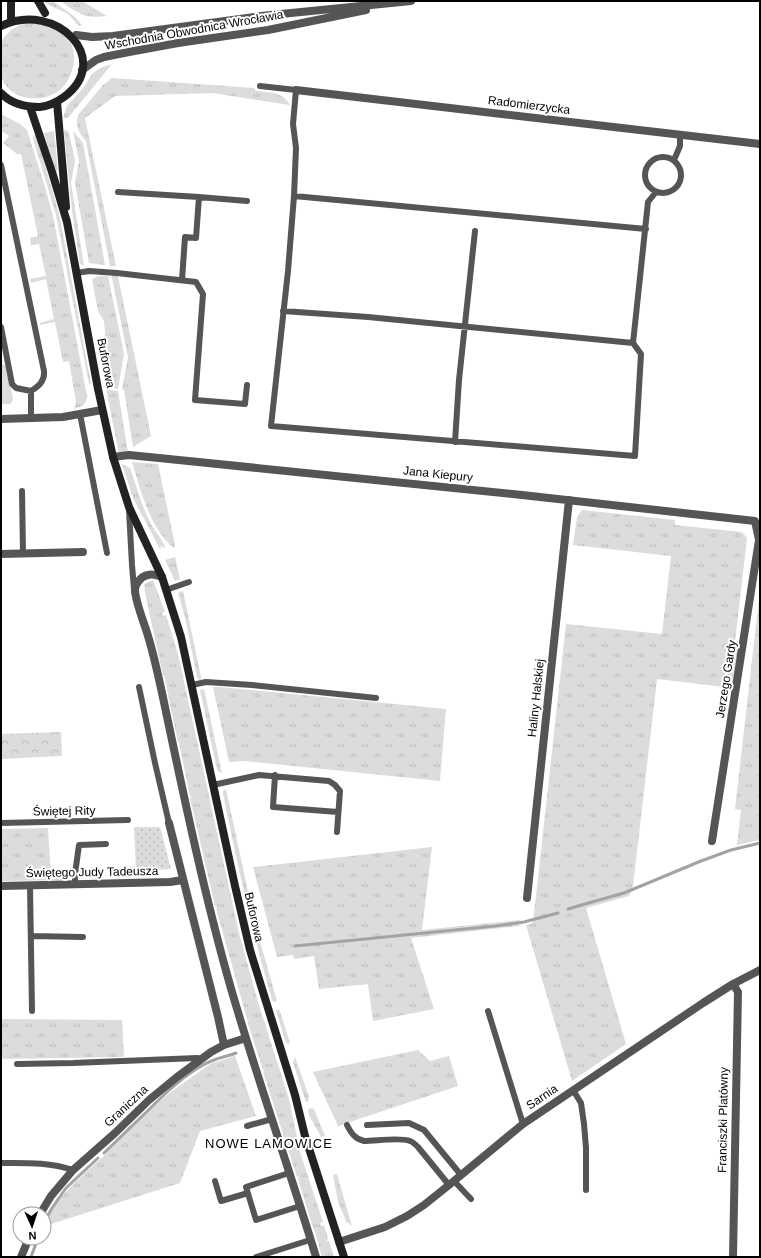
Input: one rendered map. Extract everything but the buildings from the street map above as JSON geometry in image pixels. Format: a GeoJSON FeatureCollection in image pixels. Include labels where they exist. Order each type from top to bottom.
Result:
{"type":"FeatureCollection","features":[{"type":"Feature","properties":{"kind":"main road"},"geometry":{"type":"LineString","coordinates":[[11,1],[11,18]]}},
{"type":"Feature","properties":{"kind":"main road"},"geometry":{"type":"LineString","coordinates":[[1,92],[4,96],[16,103],[30,107],[44,107],[57,102],[69,93],[78,81],[82,70],[83,58],[81,47],[76,35],[68,25],[51,15],[38,1]]}},
{"type":"Feature","properties":{"kind":"main road"},"geometry":{"type":"LineString","coordinates":[[1,26],[11,18],[22,14],[34,12],[51,15]]}},
{"type":"Feature","properties":{"kind":"main road","name":"Buforowa"},"geometry":{"type":"LineString","coordinates":[[57,102],[67,222]]}},
{"type":"Feature","properties":{"kind":"main road","name":"Buforowa"},"geometry":{"type":"LineString","coordinates":[[30,107],[67,222],[102,410],[113,457],[129,507],[162,577],[181,637],[250,950],[295,1095],[305,1136],[344,1257]]}},
{"type":"Feature","properties":{"kind":"street","name":"Wschodnia Obwodnica Wrocławia"},"geometry":{"type":"LineString","coordinates":[[82,70],[96,60],[104,57],[178,43],[268,30],[411,1]]}},
{"type":"Feature","properties":{"kind":"street","name":"Wschodnia Obwodnica Wrocławia"},"geometry":{"type":"LineString","coordinates":[[76,35],[92,37],[113,36],[268,15],[408,2]]}},
{"type":"Feature","properties":{"kind":"street","name":"Radomierzycka"},"geometry":{"type":"LineString","coordinates":[[296,90],[760,144]]}},
{"type":"Feature","properties":{"kind":"street"},"geometry":{"type":"LineString","coordinates":[[1,419],[63,417],[102,410]]}},
{"type":"Feature","properties":{"kind":"street","name":"Jana Kiepury"},"geometry":{"type":"LineString","coordinates":[[113,457],[129,455],[569,500],[757,522]]}},
{"type":"Feature","properties":{"kind":"street","name":"Haliny Halskiej"},"geometry":{"type":"LineString","coordinates":[[527,898],[569,500]]}},
{"type":"Feature","properties":{"kind":"street","name":"Jerzego Gardy"},"geometry":{"type":"LineString","coordinates":[[712,840],[759,540],[757,522]]}},
{"type":"Feature","properties":{"kind":"street"},"geometry":{"type":"LineString","coordinates":[[1,554],[83,552]]}},
{"type":"Feature","properties":{"kind":"street"},"geometry":{"type":"LineString","coordinates":[[134,589],[141,578],[148,575],[154,574],[162,577]]}},
{"type":"Feature","properties":{"kind":"street","name":"Buforowa"},"geometry":{"type":"LineString","coordinates":[[134,589],[159,676],[207,897],[230,986],[316,1257]]}},
{"type":"Feature","properties":{"kind":"street"},"geometry":{"type":"LineString","coordinates":[[169,823],[224,1045]]}},
{"type":"Feature","properties":{"kind":"street","name":"Świętego Judy Tadeusza"},"geometry":{"type":"LineString","coordinates":[[1,886],[170,882],[183,880]]}},
{"type":"Feature","properties":{"kind":"street","name":"Sarnia"},"geometry":{"type":"LineString","coordinates":[[339,1242],[396,1222],[424,1205],[523,1124],[733,984],[760,970]]}},
{"type":"Feature","properties":{"kind":"street","name":"Franciszki Platówny"},"geometry":{"type":"LineString","coordinates":[[733,984],[738,992],[733,1257]]}},
{"type":"Feature","properties":{"kind":"street","name":"Graniczna"},"geometry":{"type":"LineString","coordinates":[[45,1206],[51,1196],[73,1170],[115,1133],[149,1100],[177,1077],[224,1045],[246,1038]]}},
{"type":"Feature","properties":{"kind":"street"},"geometry":{"type":"LineString","coordinates":[[21,1257],[26,1246]]}},
{"type":"Feature","properties":{"kind":"lane"},"geometry":{"type":"LineString","coordinates":[[260,86],[296,90],[293,124],[296,148],[294,196],[271,426],[635,456],[641,354],[633,343],[648,202],[656,192]]}},
{"type":"Feature","properties":{"kind":"lane"},"geometry":{"type":"LineString","coordinates":[[674,160],[680,146],[680,135]]}},
{"type":"Feature","properties":{"kind":"lane"},"geometry":{"type":"LineString","coordinates":[[661,157],[668,157],[674,160],[678,164],[682,175],[678,186],[673,190],[662,193],[656,192],[650,188],[646,182],[645,176],[649,163],[655,158],[661,157]]}},
{"type":"Feature","properties":{"kind":"lane"},"geometry":{"type":"LineString","coordinates":[[1,165],[44,371],[44,379],[38,387],[31,391],[16,388],[12,384],[4,362],[1,327]]}},
{"type":"Feature","properties":{"kind":"lane"},"geometry":{"type":"LineString","coordinates":[[118,192],[247,201]]}},
{"type":"Feature","properties":{"kind":"lane"},"geometry":{"type":"LineString","coordinates":[[294,196],[646,228]]}},
{"type":"Feature","properties":{"kind":"lane"},"geometry":{"type":"LineString","coordinates":[[182,280],[185,237],[196,238],[199,197]]}},
{"type":"Feature","properties":{"kind":"lane"},"geometry":{"type":"LineString","coordinates":[[455,442],[464,326],[475,231]]}},
{"type":"Feature","properties":{"kind":"lane"},"geometry":{"type":"LineString","coordinates":[[76,273],[88,271],[117,272],[196,282],[203,294],[195,400],[245,404],[246,385]]}},
{"type":"Feature","properties":{"kind":"lane"},"geometry":{"type":"LineString","coordinates":[[283,311],[464,326],[633,343]]}},
{"type":"Feature","properties":{"kind":"lane"},"geometry":{"type":"LineString","coordinates":[[31,391],[31,418]]}},
{"type":"Feature","properties":{"kind":"lane"},"geometry":{"type":"LineString","coordinates":[[80,414],[107,553]]}},
{"type":"Feature","properties":{"kind":"lane"},"geometry":{"type":"LineString","coordinates":[[22,492],[23,554]]}},
{"type":"Feature","properties":{"kind":"lane","name":"Buforowa"},"geometry":{"type":"LineString","coordinates":[[129,507],[134,589]]}},
{"type":"Feature","properties":{"kind":"lane"},"geometry":{"type":"LineString","coordinates":[[166,590],[189,582]]}},
{"type":"Feature","properties":{"kind":"lane"},"geometry":{"type":"LineString","coordinates":[[192,685],[206,682],[252,685],[376,698]]}},
{"type":"Feature","properties":{"kind":"lane"},"geometry":{"type":"LineString","coordinates":[[139,687],[169,823]]}},
{"type":"Feature","properties":{"kind":"lane"},"geometry":{"type":"LineString","coordinates":[[213,785],[259,774],[329,780],[340,791],[337,832]]}},
{"type":"Feature","properties":{"kind":"lane"},"geometry":{"type":"LineString","coordinates":[[275,775],[273,807],[338,812]]}},
{"type":"Feature","properties":{"kind":"lane","name":"Świętej Rity"},"geometry":{"type":"LineString","coordinates":[[1,823],[128,820]]}},
{"type":"Feature","properties":{"kind":"lane"},"geometry":{"type":"LineString","coordinates":[[75,885],[74,874],[78,845],[106,844]]}},
{"type":"Feature","properties":{"kind":"lane"},"geometry":{"type":"LineString","coordinates":[[30,886],[32,1011]]}},
{"type":"Feature","properties":{"kind":"lane"},"geometry":{"type":"LineString","coordinates":[[31,936],[83,937]]}},
{"type":"Feature","properties":{"kind":"lane"},"geometry":{"type":"LineString","coordinates":[[488,1011],[523,1124]]}},
{"type":"Feature","properties":{"kind":"lane"},"geometry":{"type":"LineString","coordinates":[[17,1064],[197,1058],[201,1060]]}},
{"type":"Feature","properties":{"kind":"lane"},"geometry":{"type":"LineString","coordinates":[[574,1090],[581,1103],[584,1124],[586,1148],[586,1190]]}},
{"type":"Feature","properties":{"kind":"lane"},"geometry":{"type":"LineString","coordinates":[[248,1126],[272,1119]]}},
{"type":"Feature","properties":{"kind":"lane"},"geometry":{"type":"LineString","coordinates":[[367,1125],[409,1123],[424,1130],[461,1175]]}},
{"type":"Feature","properties":{"kind":"lane"},"geometry":{"type":"LineString","coordinates":[[347,1125],[350,1133],[360,1140],[410,1141],[418,1147],[452,1183],[471,1199]]}},
{"type":"Feature","properties":{"kind":"lane"},"geometry":{"type":"LineString","coordinates":[[1,1163],[40,1163],[61,1166],[73,1170]]}},
{"type":"Feature","properties":{"kind":"lane"},"geometry":{"type":"LineString","coordinates":[[289,1173],[246,1188],[256,1220],[300,1206]]}},
{"type":"Feature","properties":{"kind":"lane"},"geometry":{"type":"LineString","coordinates":[[215,1181],[221,1202],[248,1193]]}},
{"type":"Feature","properties":{"kind":"lane"},"geometry":{"type":"LineString","coordinates":[[256,1257],[310,1240]]}},
{"type":"Feature","properties":{"kind":"green space"},"geometry":{"type":"Polygon","coordinates":[[[44,1],[53,1],[75,17],[82,25],[79,26],[68,14],[47,4],[44,1]]]}},
{"type":"Feature","properties":{"kind":"green space"},"geometry":{"type":"Polygon","coordinates":[[[60,1],[82,1],[107,16],[87,16],[60,1]]]}},
{"type":"Feature","properties":{"kind":"green space"},"geometry":{"type":"Polygon","coordinates":[[[38,21],[65,35],[73,47],[74,62],[70,76],[62,88],[47,97],[30,98],[13,92],[7,87],[2,79],[1,45],[5,37],[13,29],[38,21]]]}},
{"type":"Feature","properties":{"kind":"green space"},"geometry":{"type":"Polygon","coordinates":[[[112,64],[68,118],[63,118],[67,106],[84,87],[92,74],[100,68],[112,64]]]}},
{"type":"Feature","properties":{"kind":"green space"},"geometry":{"type":"Polygon","coordinates":[[[112,78],[254,88],[256,91],[280,95],[287,100],[290,105],[212,93],[115,96],[85,118],[116,266],[110,266],[86,141],[77,126],[78,115],[103,85],[112,78]]]}},
{"type":"Feature","properties":{"kind":"green space"},"geometry":{"type":"Polygon","coordinates":[[[1,114],[20,124],[27,130],[53,216],[87,396],[83,406],[74,409],[76,402],[69,361],[63,362],[55,322],[40,325],[40,323],[54,319],[46,279],[31,283],[30,279],[46,276],[39,244],[31,245],[30,238],[38,236],[21,154],[17,154],[3,143],[9,136],[1,131],[1,114]]]}},
{"type":"Feature","properties":{"kind":"green space"},"geometry":{"type":"Polygon","coordinates":[[[64,130],[68,131],[69,133],[75,160],[71,183],[84,266],[80,264],[72,211],[64,130]]]}},
{"type":"Feature","properties":{"kind":"green space"},"geometry":{"type":"Polygon","coordinates":[[[54,131],[58,170],[56,172],[44,133],[54,131]]]}},
{"type":"Feature","properties":{"kind":"green space"},"geometry":{"type":"Polygon","coordinates":[[[73,131],[83,143],[105,265],[89,263],[75,183],[79,161],[73,131]]]}},
{"type":"Feature","properties":{"kind":"green space"},"geometry":{"type":"Polygon","coordinates":[[[36,135],[59,213],[91,384],[89,384],[56,215],[34,142],[33,137],[36,135]]]}},
{"type":"Feature","properties":{"kind":"green space"},"geometry":{"type":"Polygon","coordinates":[[[112,275],[118,276],[151,436],[133,447],[124,390],[122,389],[128,357],[112,275]]]}},
{"type":"Feature","properties":{"kind":"green space"},"geometry":{"type":"Polygon","coordinates":[[[99,276],[108,276],[124,354],[118,389],[108,387],[104,348],[104,321],[97,307],[92,279],[99,276]]]}},
{"type":"Feature","properties":{"kind":"green space"},"geometry":{"type":"Polygon","coordinates":[[[1,364],[5,365],[7,368],[13,399],[10,404],[1,404],[1,364]]]}},
{"type":"Feature","properties":{"kind":"green space"},"geometry":{"type":"Polygon","coordinates":[[[106,389],[118,391],[128,453],[119,454],[106,389]]]}},
{"type":"Feature","properties":{"kind":"green space"},"geometry":{"type":"Polygon","coordinates":[[[132,462],[158,464],[175,545],[174,548],[159,531],[147,509],[132,462]]]}},
{"type":"Feature","properties":{"kind":"green space"},"geometry":{"type":"Polygon","coordinates":[[[122,464],[130,468],[146,514],[164,544],[164,548],[162,546],[160,549],[133,498],[122,464]]]}},
{"type":"Feature","properties":{"kind":"green space"},"geometry":{"type":"Polygon","coordinates":[[[582,510],[675,520],[675,525],[742,532],[747,538],[735,642],[740,643],[733,688],[657,679],[633,886],[629,896],[586,908],[626,1044],[572,1081],[526,925],[533,923],[566,624],[662,634],[671,556],[573,545],[577,517],[582,510]]]}},
{"type":"Feature","properties":{"kind":"green space"},"geometry":{"type":"Polygon","coordinates":[[[175,557],[180,579],[175,581],[165,560],[175,557]]]}},
{"type":"Feature","properties":{"kind":"green space"},"geometry":{"type":"Polygon","coordinates":[[[153,580],[165,612],[162,613],[163,616],[166,615],[178,654],[239,933],[258,1002],[289,1099],[300,1152],[323,1222],[320,1223],[321,1226],[324,1225],[328,1239],[327,1241],[329,1241],[334,1257],[322,1257],[298,1179],[299,1177],[297,1177],[263,1072],[265,1071],[263,1070],[247,1021],[249,1020],[247,1019],[216,908],[217,907],[215,906],[190,798],[192,798],[190,796],[180,742],[178,742],[169,694],[163,675],[145,593],[144,584],[153,580]]]}},
{"type":"Feature","properties":{"kind":"green space"},"geometry":{"type":"Polygon","coordinates":[[[760,590],[760,840],[737,845],[741,810],[735,809],[760,590]]]}},
{"type":"Feature","properties":{"kind":"green space"},"geometry":{"type":"Polygon","coordinates":[[[183,591],[201,680],[197,677],[185,617],[178,593],[183,591]]]}},
{"type":"Feature","properties":{"kind":"green space"},"geometry":{"type":"Polygon","coordinates":[[[213,687],[446,709],[440,781],[244,761],[229,762],[213,687]]]}},
{"type":"Feature","properties":{"kind":"green space"},"geometry":{"type":"Polygon","coordinates":[[[204,689],[222,773],[217,770],[200,690],[204,689]]]}},
{"type":"Feature","properties":{"kind":"green space"},"geometry":{"type":"Polygon","coordinates":[[[61,732],[62,756],[1,759],[1,734],[61,732]]]}},
{"type":"Feature","properties":{"kind":"green space"},"geometry":{"type":"Polygon","coordinates":[[[226,789],[255,924],[277,1001],[274,1002],[272,1000],[251,923],[239,872],[223,794],[223,791],[226,789]]]}},
{"type":"Feature","properties":{"kind":"green space"},"geometry":{"type":"Polygon","coordinates":[[[134,827],[160,827],[171,869],[136,871],[134,827]]]}},
{"type":"Feature","properties":{"kind":"green space"},"geometry":{"type":"Polygon","coordinates":[[[48,828],[51,875],[68,875],[66,880],[1,881],[1,829],[48,828]]]}},
{"type":"Feature","properties":{"kind":"green space"},"geometry":{"type":"Polygon","coordinates":[[[432,847],[422,930],[520,920],[519,926],[411,938],[434,1009],[373,1021],[368,984],[319,989],[314,956],[294,959],[293,955],[277,957],[253,867],[432,847]]]}},
{"type":"Feature","properties":{"kind":"green space"},"geometry":{"type":"Polygon","coordinates":[[[279,1009],[290,1042],[289,1045],[285,1041],[276,1010],[279,1009]]]}},
{"type":"Feature","properties":{"kind":"green space"},"geometry":{"type":"Polygon","coordinates":[[[1,1019],[122,1020],[124,1057],[1,1059],[1,1019]]]}},
{"type":"Feature","properties":{"kind":"green space"},"geometry":{"type":"Polygon","coordinates":[[[418,1050],[430,1061],[449,1056],[458,1086],[338,1126],[313,1072],[418,1050]]]}},
{"type":"Feature","properties":{"kind":"green space"},"geometry":{"type":"Polygon","coordinates":[[[235,1056],[256,1116],[200,1131],[180,1183],[52,1224],[52,1212],[54,1207],[80,1177],[106,1154],[103,1153],[167,1095],[210,1064],[235,1056]]]}},
{"type":"Feature","properties":{"kind":"green space"},"geometry":{"type":"Polygon","coordinates":[[[295,1057],[309,1097],[308,1102],[306,1102],[293,1063],[295,1057]]]}},
{"type":"Feature","properties":{"kind":"green space"},"geometry":{"type":"Polygon","coordinates":[[[312,1108],[314,1109],[325,1136],[321,1137],[309,1115],[308,1111],[312,1108]]]}},
{"type":"Feature","properties":{"kind":"green space"},"geometry":{"type":"Polygon","coordinates":[[[337,1174],[352,1226],[347,1223],[338,1202],[333,1175],[337,1174]]]}},
{"type":"Feature","properties":{"kind":"waterway"},"geometry":{"type":"LineString","coordinates":[[568,909],[624,893],[701,861],[731,850],[760,843]]}},
{"type":"Feature","properties":{"kind":"waterway"},"geometry":{"type":"LineString","coordinates":[[295,946],[495,926],[524,922],[558,913]]}},
{"type":"Feature","properties":{"kind":"waterway"},"geometry":{"type":"LineString","coordinates":[[166,1093],[183,1078],[201,1066],[236,1053]]}},
{"type":"Feature","properties":{"kind":"waterway"},"geometry":{"type":"LineString","coordinates":[[104,1153],[165,1094]]}},
{"type":"Feature","properties":{"kind":"waterway"},"geometry":{"type":"LineString","coordinates":[[52,1208],[66,1188],[98,1158]]}},
{"type":"Feature","properties":{"kind":"waterway"},"geometry":{"type":"LineString","coordinates":[[31,1257],[35,1246]]}},
{"type":"Feature","properties":{"kind":"district","name":"NOWE LAMOWICE"},"geometry":{"type":"Point","coordinates":[269,1143]}}]}
